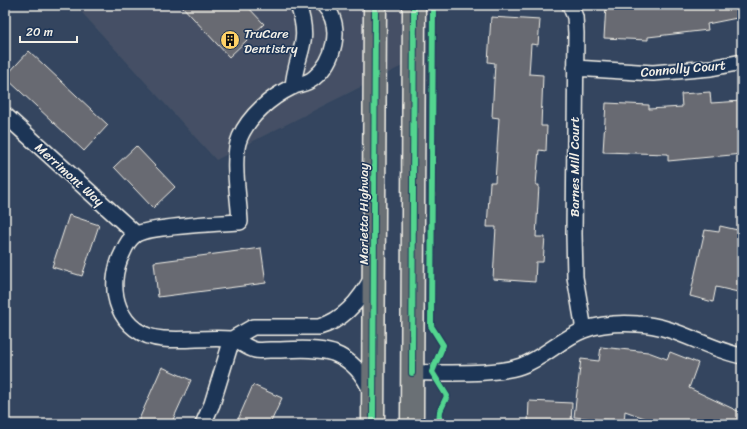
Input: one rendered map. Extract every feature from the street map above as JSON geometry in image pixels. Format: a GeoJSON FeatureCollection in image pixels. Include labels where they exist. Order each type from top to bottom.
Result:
{"type":"FeatureCollection","features":[{"type":"Feature","properties":{"kind":"highway","name":"Marietta Highway"},"geometry":{"type":"LineString","coordinates":[[373,424],[375,5]]}},
{"type":"Feature","properties":{"kind":"highway"},"geometry":{"type":"LineString","coordinates":[[412,424],[414,5]]}},
{"type":"Feature","properties":{"kind":"street"},"geometry":{"type":"LineString","coordinates":[[293,87],[294,73],[302,53],[305,35],[298,5]]}},
{"type":"Feature","properties":{"kind":"street"},"geometry":{"type":"LineString","coordinates":[[324,5],[334,24],[334,40],[330,56],[321,72],[308,83],[293,87],[281,93],[254,115],[239,138],[235,159],[240,222],[151,230],[136,234],[128,242],[120,257],[114,290],[119,310],[124,318],[140,332],[150,337],[163,339],[232,339],[254,350],[317,350],[338,355],[358,370],[369,387],[373,399]]}},
{"type":"Feature","properties":{"kind":"street","name":"Barnes Mill Court"},"geometry":{"type":"LineString","coordinates":[[570,5],[575,17],[576,33],[575,277],[584,330]]}},
{"type":"Feature","properties":{"kind":"street","name":"Connolly Court"},"geometry":{"type":"LineString","coordinates":[[575,68],[653,73],[711,68],[742,62]]}},
{"type":"Feature","properties":{"kind":"street","name":"Merrimont Way"},"geometry":{"type":"LineString","coordinates":[[5,115],[136,234]]}},
{"type":"Feature","properties":{"kind":"street"},"geometry":{"type":"LineString","coordinates":[[203,424],[212,404],[232,339],[253,327],[319,327],[328,325],[343,316],[354,306],[374,275]]}},
{"type":"Feature","properties":{"kind":"street"},"geometry":{"type":"LineString","coordinates":[[412,373],[485,371],[521,366],[584,330],[610,325],[653,325],[668,329],[725,352],[742,356]]}},
{"type":"Feature","properties":{"kind":"shaded area"},"geometry":{"type":"Polygon","coordinates":[[[75,5],[423,5],[422,56],[216,160],[75,5]]]}},
{"type":"Feature","properties":{"kind":"building","name":"TruCare Dentistry"},"geometry":{"type":"Polygon","coordinates":[[[181,5],[246,5],[264,24],[229,57],[181,5]]]}},
{"type":"Feature","properties":{"kind":"building"},"geometry":{"type":"Polygon","coordinates":[[[606,5],[742,5],[742,17],[707,24],[708,30],[648,37],[648,40],[604,38],[606,5]]]}},
{"type":"Feature","properties":{"kind":"building"},"geometry":{"type":"Polygon","coordinates":[[[491,17],[540,20],[538,45],[531,44],[529,74],[543,75],[541,126],[547,126],[546,151],[539,150],[536,185],[539,185],[536,237],[545,237],[543,262],[536,262],[535,282],[493,279],[496,227],[487,227],[490,182],[495,182],[499,118],[492,117],[495,63],[488,62],[491,17]]]}},
{"type":"Feature","properties":{"kind":"building"},"geometry":{"type":"Polygon","coordinates":[[[29,51],[108,125],[84,151],[5,77],[29,51]]]}},
{"type":"Feature","properties":{"kind":"building"},"geometry":{"type":"Polygon","coordinates":[[[710,92],[711,103],[742,101],[742,154],[668,161],[668,154],[603,152],[606,103],[649,105],[649,109],[682,107],[681,94],[710,92]]]}},
{"type":"Feature","properties":{"kind":"building"},"geometry":{"type":"Polygon","coordinates":[[[136,146],[175,187],[153,208],[114,167],[136,146]]]}},
{"type":"Feature","properties":{"kind":"building"},"geometry":{"type":"Polygon","coordinates":[[[69,215],[99,225],[82,276],[52,267],[69,215]]]}},
{"type":"Feature","properties":{"kind":"building"},"geometry":{"type":"Polygon","coordinates":[[[720,226],[742,231],[742,277],[738,292],[716,287],[713,302],[690,296],[705,230],[719,232],[720,226]]]}},
{"type":"Feature","properties":{"kind":"building"},"geometry":{"type":"Polygon","coordinates":[[[261,248],[266,283],[158,297],[154,262],[261,248]]]}},
{"type":"Feature","properties":{"kind":"building"},"geometry":{"type":"Polygon","coordinates":[[[601,347],[648,352],[667,359],[670,352],[698,363],[689,388],[742,413],[738,424],[661,424],[625,411],[624,422],[574,417],[581,359],[599,361],[601,347]]]}},
{"type":"Feature","properties":{"kind":"building"},"geometry":{"type":"Polygon","coordinates":[[[162,367],[191,380],[171,424],[137,424],[162,367]]]}},
{"type":"Feature","properties":{"kind":"building"},"geometry":{"type":"Polygon","coordinates":[[[253,385],[282,398],[270,424],[236,424],[253,385]]]}},
{"type":"Feature","properties":{"kind":"building"},"geometry":{"type":"Polygon","coordinates":[[[529,401],[572,403],[571,424],[528,424],[529,401]]]}},
{"type":"Feature","properties":{"kind":"cycle path"},"geometry":{"type":"LineString","coordinates":[[373,424],[375,5]]}},
{"type":"Feature","properties":{"kind":"cycle path"},"geometry":{"type":"LineString","coordinates":[[412,373],[414,5]]}},
{"type":"Feature","properties":{"kind":"cycle path"},"geometry":{"type":"LineString","coordinates":[[433,5],[431,326],[443,345],[432,372],[447,396],[440,411],[439,424]]}},
{"type":"Feature","properties":{"kind":"place","name":"TruCare Dentistry"},"geometry":{"type":"Point","coordinates":[230,40]}}]}
